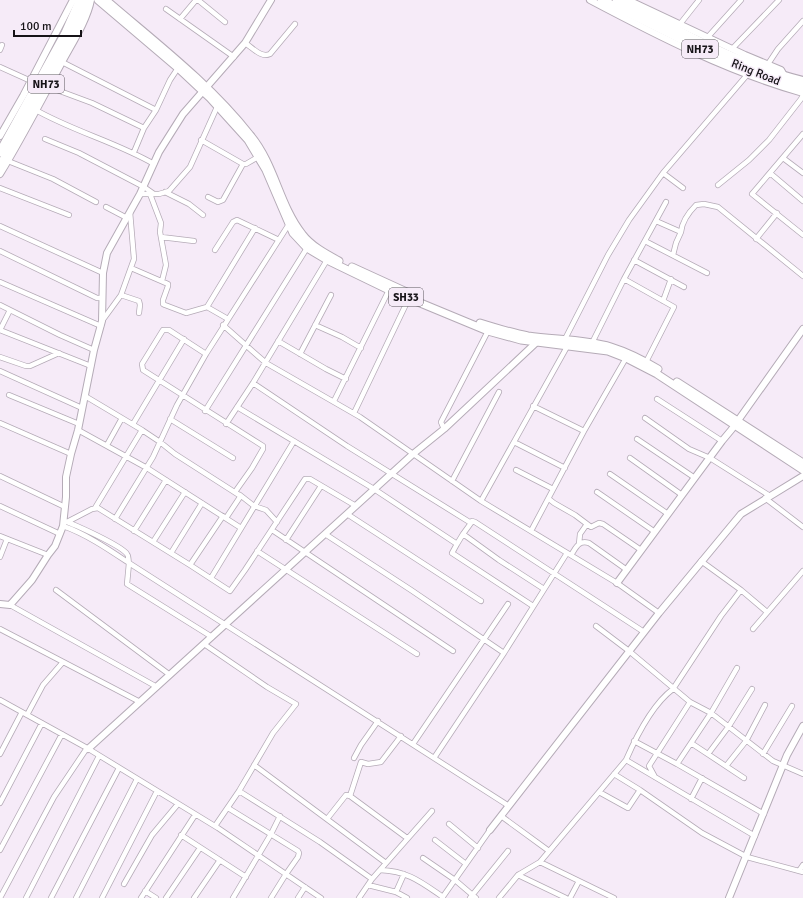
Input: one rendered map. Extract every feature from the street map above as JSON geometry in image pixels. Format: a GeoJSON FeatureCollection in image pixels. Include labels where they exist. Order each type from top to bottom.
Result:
{"type":"FeatureCollection","features":[{"type":"Feature","properties":{"kind":"highway","name":"NH73"},"geometry":{"type":"LineString","coordinates":[[0,152],[10,126],[64,34],[80,0]]}},
{"type":"Feature","properties":{"kind":"highway","name":"NH73"},"geometry":{"type":"LineString","coordinates":[[0,166],[14,147],[35,109],[90,0]]}},
{"type":"Feature","properties":{"kind":"highway","name":"Ring Road"},"geometry":{"type":"LineString","coordinates":[[602,0],[651,28],[703,43],[786,77],[803,81]]}},
{"type":"Feature","properties":{"kind":"highway","name":"Ring Road"},"geometry":{"type":"LineString","coordinates":[[622,0],[756,73],[789,87],[803,88]]}},
{"type":"Feature","properties":{"kind":"main road","name":"SH33"},"geometry":{"type":"LineString","coordinates":[[98,0],[205,89],[239,120],[265,156],[294,223],[314,246],[351,267],[462,315],[506,331],[540,339],[608,351],[626,358],[657,374],[803,464]]}},
{"type":"Feature","properties":{"kind":"main road","name":"SH33"},"geometry":{"type":"LineString","coordinates":[[106,0],[181,63],[205,89],[217,107],[248,140],[266,170],[293,233],[307,248],[327,260],[389,290],[488,331],[520,340],[540,339]]}},
{"type":"Feature","properties":{"kind":"main road","name":"SH33"},"geometry":{"type":"LineString","coordinates":[[565,343],[592,343],[610,347],[646,362],[803,470]]}},
{"type":"Feature","properties":{"kind":"street"},"geometry":{"type":"LineString","coordinates":[[0,136],[10,126],[31,81],[73,0]]}},
{"type":"Feature","properties":{"kind":"street"},"geometry":{"type":"LineString","coordinates":[[90,0],[87,12],[62,62],[35,109],[53,120],[134,152],[154,164]]}},
{"type":"Feature","properties":{"kind":"street"},"geometry":{"type":"LineString","coordinates":[[180,19],[197,0],[225,22]]}},
{"type":"Feature","properties":{"kind":"street"},"geometry":{"type":"LineString","coordinates":[[10,605],[32,580],[55,546],[64,523],[66,477],[79,427],[94,350],[101,324],[103,273],[107,253],[144,187],[159,152],[183,114],[246,43],[271,0]]}},
{"type":"Feature","properties":{"kind":"street"},"geometry":{"type":"LineString","coordinates":[[590,0],[651,28],[686,49],[769,84],[789,87],[803,94],[769,140],[749,160],[718,185]]}},
{"type":"Feature","properties":{"kind":"street"},"geometry":{"type":"LineString","coordinates":[[622,0],[680,24],[703,43],[732,49],[781,70],[786,77]]}},
{"type":"Feature","properties":{"kind":"street"},"geometry":{"type":"LineString","coordinates":[[680,24],[699,0]]}},
{"type":"Feature","properties":{"kind":"street"},"geometry":{"type":"LineString","coordinates":[[703,43],[741,0]]}},
{"type":"Feature","properties":{"kind":"street"},"geometry":{"type":"LineString","coordinates":[[732,49],[780,0]]}},
{"type":"Feature","properties":{"kind":"street"},"geometry":{"type":"LineString","coordinates":[[166,9],[234,57]]}},
{"type":"Feature","properties":{"kind":"street"},"geometry":{"type":"LineString","coordinates":[[768,64],[778,49],[803,21]]}},
{"type":"Feature","properties":{"kind":"street"},"geometry":{"type":"LineString","coordinates":[[246,43],[262,55],[266,56],[270,54],[295,24]]}},
{"type":"Feature","properties":{"kind":"street"},"geometry":{"type":"LineString","coordinates":[[0,50],[2,45]]}},
{"type":"Feature","properties":{"kind":"street"},"geometry":{"type":"LineString","coordinates":[[62,62],[156,110]]}},
{"type":"Feature","properties":{"kind":"street"},"geometry":{"type":"LineString","coordinates":[[0,67],[31,81]]}},
{"type":"Feature","properties":{"kind":"street"},"geometry":{"type":"LineString","coordinates":[[134,152],[144,128],[156,110],[170,80],[178,68]]}},
{"type":"Feature","properties":{"kind":"street"},"geometry":{"type":"LineString","coordinates":[[481,501],[533,406],[608,255],[629,220],[663,173],[747,75]]}},
{"type":"Feature","properties":{"kind":"street"},"geometry":{"type":"LineString","coordinates":[[48,87],[92,103],[144,128]]}},
{"type":"Feature","properties":{"kind":"street"},"geometry":{"type":"LineString","coordinates":[[140,194],[152,194],[169,191],[190,167],[217,107]]}},
{"type":"Feature","properties":{"kind":"street"},"geometry":{"type":"LineString","coordinates":[[803,134],[752,194],[803,235]]}},
{"type":"Feature","properties":{"kind":"street"},"geometry":{"type":"LineString","coordinates":[[45,139],[79,153],[144,187],[152,194],[160,219],[161,237],[166,265],[162,281]]}},
{"type":"Feature","properties":{"kind":"street"},"geometry":{"type":"LineString","coordinates":[[201,140],[243,164],[246,164],[258,157]]}},
{"type":"Feature","properties":{"kind":"street"},"geometry":{"type":"LineString","coordinates":[[0,174],[14,147]]}},
{"type":"Feature","properties":{"kind":"street"},"geometry":{"type":"LineString","coordinates":[[783,158],[803,173]]}},
{"type":"Feature","properties":{"kind":"street"},"geometry":{"type":"LineString","coordinates":[[8,161],[53,179],[96,202]]}},
{"type":"Feature","properties":{"kind":"street"},"geometry":{"type":"LineString","coordinates":[[208,197],[218,202],[223,200],[243,164]]}},
{"type":"Feature","properties":{"kind":"street"},"geometry":{"type":"LineString","coordinates":[[663,173],[683,188]]}},
{"type":"Feature","properties":{"kind":"street"},"geometry":{"type":"LineString","coordinates":[[770,173],[803,201]]}},
{"type":"Feature","properties":{"kind":"street"},"geometry":{"type":"LineString","coordinates":[[0,188],[69,215]]}},
{"type":"Feature","properties":{"kind":"street"},"geometry":{"type":"LineString","coordinates":[[165,192],[189,204],[203,215]]}},
{"type":"Feature","properties":{"kind":"street"},"geometry":{"type":"LineString","coordinates":[[592,343],[624,279],[666,202]]}},
{"type":"Feature","properties":{"kind":"street"},"geometry":{"type":"LineString","coordinates":[[673,255],[683,224],[694,207],[704,204],[718,207],[723,210],[756,239],[803,276]]}},
{"type":"Feature","properties":{"kind":"street"},"geometry":{"type":"LineString","coordinates":[[106,207],[128,215]]}},
{"type":"Feature","properties":{"kind":"street"},"geometry":{"type":"LineString","coordinates":[[756,239],[777,214]]}},
{"type":"Feature","properties":{"kind":"street"},"geometry":{"type":"LineString","coordinates":[[101,324],[122,294],[134,257],[128,215]]}},
{"type":"Feature","properties":{"kind":"street"},"geometry":{"type":"LineString","coordinates":[[215,250],[234,221],[240,221],[279,240]]}},
{"type":"Feature","properties":{"kind":"street"},"geometry":{"type":"LineString","coordinates":[[656,221],[681,232]]}},
{"type":"Feature","properties":{"kind":"street"},"geometry":{"type":"LineString","coordinates":[[116,519],[147,468],[183,394],[223,325],[289,224]]}},
{"type":"Feature","properties":{"kind":"street"},"geometry":{"type":"LineString","coordinates":[[0,226],[103,273]]}},
{"type":"Feature","properties":{"kind":"street"},"geometry":{"type":"LineString","coordinates":[[131,268],[166,282],[168,286],[163,300],[163,304],[165,306],[186,313],[208,307],[255,228]]}},
{"type":"Feature","properties":{"kind":"street"},"geometry":{"type":"LineString","coordinates":[[161,237],[194,241]]}},
{"type":"Feature","properties":{"kind":"street"},"geometry":{"type":"LineString","coordinates":[[645,241],[707,273]]}},
{"type":"Feature","properties":{"kind":"street"},"geometry":{"type":"LineString","coordinates":[[205,411],[307,248]]}},
{"type":"Feature","properties":{"kind":"street"},"geometry":{"type":"LineString","coordinates":[[0,252],[97,298],[102,298]]}},
{"type":"Feature","properties":{"kind":"street"},"geometry":{"type":"LineString","coordinates":[[226,424],[266,363],[327,260]]}},
{"type":"Feature","properties":{"kind":"street"},"geometry":{"type":"LineString","coordinates":[[634,260],[684,286]]}},
{"type":"Feature","properties":{"kind":"street"},"geometry":{"type":"LineString","coordinates":[[624,279],[673,306],[674,309],[646,362]]}},
{"type":"Feature","properties":{"kind":"street"},"geometry":{"type":"LineString","coordinates":[[663,301],[671,279]]}},
{"type":"Feature","properties":{"kind":"street"},"geometry":{"type":"LineString","coordinates":[[0,282],[101,324]]}},
{"type":"Feature","properties":{"kind":"street"},"geometry":{"type":"LineString","coordinates":[[334,401],[389,290]]}},
{"type":"Feature","properties":{"kind":"street"},"geometry":{"type":"LineString","coordinates":[[122,294],[139,301],[140,305],[138,313]]}},
{"type":"Feature","properties":{"kind":"street"},"geometry":{"type":"LineString","coordinates":[[300,354],[331,294]]}},
{"type":"Feature","properties":{"kind":"street"},"geometry":{"type":"LineString","coordinates":[[354,414],[409,298]]}},
{"type":"Feature","properties":{"kind":"street"},"geometry":{"type":"LineString","coordinates":[[0,305],[94,350]]}},
{"type":"Feature","properties":{"kind":"street"},"geometry":{"type":"LineString","coordinates":[[208,307],[228,319]]}},
{"type":"Feature","properties":{"kind":"street"},"geometry":{"type":"LineString","coordinates":[[10,310],[0,330],[91,366]]}},
{"type":"Feature","properties":{"kind":"street"},"geometry":{"type":"LineString","coordinates":[[223,325],[266,363],[334,401],[481,501],[617,583],[659,613]]}},
{"type":"Feature","properties":{"kind":"street"},"geometry":{"type":"LineString","coordinates":[[316,325],[361,348]]}},
{"type":"Feature","properties":{"kind":"street"},"geometry":{"type":"LineString","coordinates":[[617,583],[736,424],[803,329]]}},
{"type":"Feature","properties":{"kind":"street"},"geometry":{"type":"LineString","coordinates":[[190,565],[225,517],[263,449],[263,446],[205,411],[183,394],[143,370],[142,364],[163,330],[169,330],[206,354]]}},
{"type":"Feature","properties":{"kind":"street"},"geometry":{"type":"LineString","coordinates":[[444,429],[441,422],[488,331]]}},
{"type":"Feature","properties":{"kind":"street"},"geometry":{"type":"LineString","coordinates":[[133,424],[184,339]]}},
{"type":"Feature","properties":{"kind":"street"},"geometry":{"type":"LineString","coordinates":[[0,898],[54,797],[88,749],[391,473],[444,429],[540,339]]}},
{"type":"Feature","properties":{"kind":"street"},"geometry":{"type":"LineString","coordinates":[[278,342],[346,379]]}},
{"type":"Feature","properties":{"kind":"street"},"geometry":{"type":"LineString","coordinates":[[0,357],[30,366],[59,353]]}},
{"type":"Feature","properties":{"kind":"street"},"geometry":{"type":"LineString","coordinates":[[531,531],[584,431],[626,358]]}},
{"type":"Feature","properties":{"kind":"street"},"geometry":{"type":"LineString","coordinates":[[0,371],[82,408]]}},
{"type":"Feature","properties":{"kind":"street"},"geometry":{"type":"LineString","coordinates":[[253,383],[347,446],[471,523],[472,521],[475,522],[644,632]]}},
{"type":"Feature","properties":{"kind":"street"},"geometry":{"type":"LineString","coordinates":[[452,481],[499,392]]}},
{"type":"Feature","properties":{"kind":"street"},"geometry":{"type":"LineString","coordinates":[[9,395],[79,427],[241,528]]}},
{"type":"Feature","properties":{"kind":"street"},"geometry":{"type":"LineString","coordinates":[[85,396],[133,424],[175,454],[254,506],[266,510],[277,522]]}},
{"type":"Feature","properties":{"kind":"street"},"geometry":{"type":"LineString","coordinates":[[657,399],[722,441]]}},
{"type":"Feature","properties":{"kind":"street"},"geometry":{"type":"LineString","coordinates":[[533,406],[584,431]]}},
{"type":"Feature","properties":{"kind":"street"},"geometry":{"type":"LineString","coordinates":[[237,407],[374,489],[456,544]]}},
{"type":"Feature","properties":{"kind":"street"},"geometry":{"type":"LineString","coordinates":[[107,445],[122,418]]}},
{"type":"Feature","properties":{"kind":"street"},"geometry":{"type":"LineString","coordinates":[[646,418],[689,449],[710,458],[768,497],[803,527]]}},
{"type":"Feature","properties":{"kind":"street"},"geometry":{"type":"LineString","coordinates":[[170,419],[233,458]]}},
{"type":"Feature","properties":{"kind":"street"},"geometry":{"type":"LineString","coordinates":[[0,423],[71,454]]}},
{"type":"Feature","properties":{"kind":"street"},"geometry":{"type":"LineString","coordinates":[[64,523],[95,508],[142,430]]}},
{"type":"Feature","properties":{"kind":"street"},"geometry":{"type":"LineString","coordinates":[[637,439],[695,478]]}},
{"type":"Feature","properties":{"kind":"street"},"geometry":{"type":"LineString","coordinates":[[211,578],[294,441]]}},
{"type":"Feature","properties":{"kind":"street"},"geometry":{"type":"LineString","coordinates":[[514,442],[565,468]]}},
{"type":"Feature","properties":{"kind":"street"},"geometry":{"type":"LineString","coordinates":[[630,458],[682,496]]}},
{"type":"Feature","properties":{"kind":"street"},"geometry":{"type":"LineString","coordinates":[[516,470],[553,489]]}},
{"type":"Feature","properties":{"kind":"street"},"geometry":{"type":"LineString","coordinates":[[610,474],[668,514]]}},
{"type":"Feature","properties":{"kind":"street"},"geometry":{"type":"LineString","coordinates":[[0,476],[65,507]]}},
{"type":"Feature","properties":{"kind":"street"},"geometry":{"type":"LineString","coordinates":[[380,870],[392,870],[413,877],[443,897],[490,830],[629,651],[701,561],[741,514],[803,476]]}},
{"type":"Feature","properties":{"kind":"street"},"geometry":{"type":"LineString","coordinates":[[95,508],[98,508],[116,519],[230,591],[305,479],[310,479],[356,506]]}},
{"type":"Feature","properties":{"kind":"street"},"geometry":{"type":"LineString","coordinates":[[134,531],[166,480]]}},
{"type":"Feature","properties":{"kind":"street"},"geometry":{"type":"LineString","coordinates":[[286,540],[321,486]]}},
{"type":"Feature","properties":{"kind":"street"},"geometry":{"type":"LineString","coordinates":[[153,542],[184,492]]}},
{"type":"Feature","properties":{"kind":"street"},"geometry":{"type":"LineString","coordinates":[[596,492],[655,532]]}},
{"type":"Feature","properties":{"kind":"street"},"geometry":{"type":"LineString","coordinates":[[549,499],[591,527],[599,523],[603,524],[641,550]]}},
{"type":"Feature","properties":{"kind":"street"},"geometry":{"type":"LineString","coordinates":[[171,553],[202,503]]}},
{"type":"Feature","properties":{"kind":"street"},"geometry":{"type":"LineString","coordinates":[[0,506],[60,534]]}},
{"type":"Feature","properties":{"kind":"street"},"geometry":{"type":"LineString","coordinates":[[347,514],[481,601]]}},
{"type":"Feature","properties":{"kind":"street"},"geometry":{"type":"LineString","coordinates":[[64,523],[114,552],[225,625],[509,806]]}},
{"type":"Feature","properties":{"kind":"street"},"geometry":{"type":"LineString","coordinates":[[64,523],[79,526],[92,534],[122,548],[128,554],[129,563],[127,584],[212,637]]}},
{"type":"Feature","properties":{"kind":"street"},"geometry":{"type":"LineString","coordinates":[[471,523],[452,552],[533,606]]}},
{"type":"Feature","properties":{"kind":"street"},"geometry":{"type":"LineString","coordinates":[[579,544],[580,534],[587,524]]}},
{"type":"Feature","properties":{"kind":"street"},"geometry":{"type":"LineString","coordinates":[[272,530],[453,651]]}},
{"type":"Feature","properties":{"kind":"street"},"geometry":{"type":"LineString","coordinates":[[325,534],[504,653]]}},
{"type":"Feature","properties":{"kind":"street"},"geometry":{"type":"LineString","coordinates":[[463,534],[499,560],[544,589]]}},
{"type":"Feature","properties":{"kind":"street"},"geometry":{"type":"LineString","coordinates":[[0,536],[48,555]]}},
{"type":"Feature","properties":{"kind":"street"},"geometry":{"type":"LineString","coordinates":[[0,557],[7,539]]}},
{"type":"Feature","properties":{"kind":"street"},"geometry":{"type":"LineString","coordinates":[[434,758],[504,653],[554,574],[569,554],[579,544],[582,542],[589,543],[627,570]]}},
{"type":"Feature","properties":{"kind":"street"},"geometry":{"type":"LineString","coordinates":[[256,552],[416,654]]}},
{"type":"Feature","properties":{"kind":"street"},"geometry":{"type":"LineString","coordinates":[[701,561],[742,590],[767,612]]}},
{"type":"Feature","properties":{"kind":"street"},"geometry":{"type":"LineString","coordinates":[[753,628],[803,571]]}},
{"type":"Feature","properties":{"kind":"street"},"geometry":{"type":"LineString","coordinates":[[56,590],[170,675]]}},
{"type":"Feature","properties":{"kind":"street"},"geometry":{"type":"LineString","coordinates":[[499,898],[518,875],[540,862],[626,760],[634,741],[648,718],[673,689],[721,616],[742,590]]}},
{"type":"Feature","properties":{"kind":"street"},"geometry":{"type":"LineString","coordinates":[[0,604],[10,605],[157,687]]}},
{"type":"Feature","properties":{"kind":"street"},"geometry":{"type":"LineString","coordinates":[[413,744],[508,604]]}},
{"type":"Feature","properties":{"kind":"street"},"geometry":{"type":"LineString","coordinates":[[596,626],[629,651],[690,702],[711,713],[773,761],[803,774]]}},
{"type":"Feature","properties":{"kind":"street"},"geometry":{"type":"LineString","coordinates":[[0,629],[140,702]]}},
{"type":"Feature","properties":{"kind":"street"},"geometry":{"type":"LineString","coordinates":[[204,644],[267,687],[296,704],[273,733],[228,808],[215,826]]}},
{"type":"Feature","properties":{"kind":"street"},"geometry":{"type":"LineString","coordinates":[[27,715],[43,685],[63,662]]}},
{"type":"Feature","properties":{"kind":"street"},"geometry":{"type":"LineString","coordinates":[[677,764],[711,713],[737,668]]}},
{"type":"Feature","properties":{"kind":"street"},"geometry":{"type":"LineString","coordinates":[[708,754],[729,726],[752,689]]}},
{"type":"Feature","properties":{"kind":"street"},"geometry":{"type":"LineString","coordinates":[[1,702],[88,749],[215,826],[321,898]]}},
{"type":"Feature","properties":{"kind":"street"},"geometry":{"type":"LineString","coordinates":[[655,777],[649,766],[690,702]]}},
{"type":"Feature","properties":{"kind":"street"},"geometry":{"type":"LineString","coordinates":[[726,766],[746,741],[766,705]]}},
{"type":"Feature","properties":{"kind":"street"},"geometry":{"type":"LineString","coordinates":[[763,754],[792,706]]}},
{"type":"Feature","properties":{"kind":"street"},"geometry":{"type":"LineString","coordinates":[[0,754],[22,712]]}},
{"type":"Feature","properties":{"kind":"street"},"geometry":{"type":"LineString","coordinates":[[354,758],[361,745],[378,722]]}},
{"type":"Feature","properties":{"kind":"street"},"geometry":{"type":"LineString","coordinates":[[0,803],[42,723]]}},
{"type":"Feature","properties":{"kind":"street"},"geometry":{"type":"LineString","coordinates":[[729,898],[784,766],[787,755],[803,726]]}},
{"type":"Feature","properties":{"kind":"street"},"geometry":{"type":"LineString","coordinates":[[0,850],[62,734]]}},
{"type":"Feature","properties":{"kind":"street"},"geometry":{"type":"LineString","coordinates":[[350,796],[361,762],[368,764],[381,762],[401,736]]}},
{"type":"Feature","properties":{"kind":"street"},"geometry":{"type":"LineString","coordinates":[[634,741],[764,814]]}},
{"type":"Feature","properties":{"kind":"street"},"geometry":{"type":"LineString","coordinates":[[691,742],[744,778]]}},
{"type":"Feature","properties":{"kind":"street"},"geometry":{"type":"LineString","coordinates":[[26,898],[100,756]]}},
{"type":"Feature","properties":{"kind":"street"},"geometry":{"type":"LineString","coordinates":[[626,760],[755,836]]}},
{"type":"Feature","properties":{"kind":"street"},"geometry":{"type":"LineString","coordinates":[[254,766],[386,863]]}},
{"type":"Feature","properties":{"kind":"street"},"geometry":{"type":"LineString","coordinates":[[51,898],[119,768]]}},
{"type":"Feature","properties":{"kind":"street"},"geometry":{"type":"LineString","coordinates":[[614,774],[702,833],[747,857],[801,871],[803,865]]}},
{"type":"Feature","properties":{"kind":"street"},"geometry":{"type":"LineString","coordinates":[[691,799],[702,778]]}},
{"type":"Feature","properties":{"kind":"street"},"geometry":{"type":"LineString","coordinates":[[76,898],[138,779]]}},
{"type":"Feature","properties":{"kind":"street"},"geometry":{"type":"LineString","coordinates":[[239,790],[348,860],[372,879]]}},
{"type":"Feature","properties":{"kind":"street"},"geometry":{"type":"LineString","coordinates":[[599,792],[628,808],[640,790]]}},
{"type":"Feature","properties":{"kind":"street"},"geometry":{"type":"LineString","coordinates":[[102,898],[157,791]]}},
{"type":"Feature","properties":{"kind":"street"},"geometry":{"type":"LineString","coordinates":[[327,819],[346,795],[350,796],[407,838]]}},
{"type":"Feature","properties":{"kind":"street"},"geometry":{"type":"LineString","coordinates":[[124,884],[152,835],[178,804]]}},
{"type":"Feature","properties":{"kind":"street"},"geometry":{"type":"LineString","coordinates":[[228,808],[272,834],[299,853],[298,857],[271,898]]}},
{"type":"Feature","properties":{"kind":"street"},"geometry":{"type":"LineString","coordinates":[[359,898],[372,879],[432,811]]}},
{"type":"Feature","properties":{"kind":"street"},"geometry":{"type":"LineString","coordinates":[[140,898],[195,815]]}},
{"type":"Feature","properties":{"kind":"street"},"geometry":{"type":"LineString","coordinates":[[233,898],[272,834],[280,816]]}},
{"type":"Feature","properties":{"kind":"street"},"geometry":{"type":"LineString","coordinates":[[501,816],[550,851]]}},
{"type":"Feature","properties":{"kind":"street"},"geometry":{"type":"LineString","coordinates":[[449,824],[478,848]]}},
{"type":"Feature","properties":{"kind":"street"},"geometry":{"type":"LineString","coordinates":[[181,835],[246,877]]}},
{"type":"Feature","properties":{"kind":"street"},"geometry":{"type":"LineString","coordinates":[[435,840],[466,864]]}},
{"type":"Feature","properties":{"kind":"street"},"geometry":{"type":"LineString","coordinates":[[166,898],[200,848]]}},
{"type":"Feature","properties":{"kind":"street"},"geometry":{"type":"LineString","coordinates":[[423,858],[455,880],[473,897],[508,850]]}},
{"type":"Feature","properties":{"kind":"street"},"geometry":{"type":"LineString","coordinates":[[197,897],[220,860]]}},
{"type":"Feature","properties":{"kind":"street"},"geometry":{"type":"LineString","coordinates":[[540,862],[614,898]]}},
{"type":"Feature","properties":{"kind":"street"},"geometry":{"type":"LineString","coordinates":[[397,894],[404,874]]}},
{"type":"Feature","properties":{"kind":"street"},"geometry":{"type":"LineString","coordinates":[[518,875],[566,898]]}},
{"type":"Feature","properties":{"kind":"street"},"geometry":{"type":"LineString","coordinates":[[570,898],[579,881]]}},
{"type":"Feature","properties":{"kind":"street"},"geometry":{"type":"LineString","coordinates":[[368,885],[407,898]]}},
{"type":"Feature","properties":{"kind":"street"},"geometry":{"type":"LineString","coordinates":[[298,898],[305,888]]}},
{"type":"Feature","properties":{"kind":"street"},"geometry":{"type":"LineString","coordinates":[[145,891],[156,898]]}}]}
